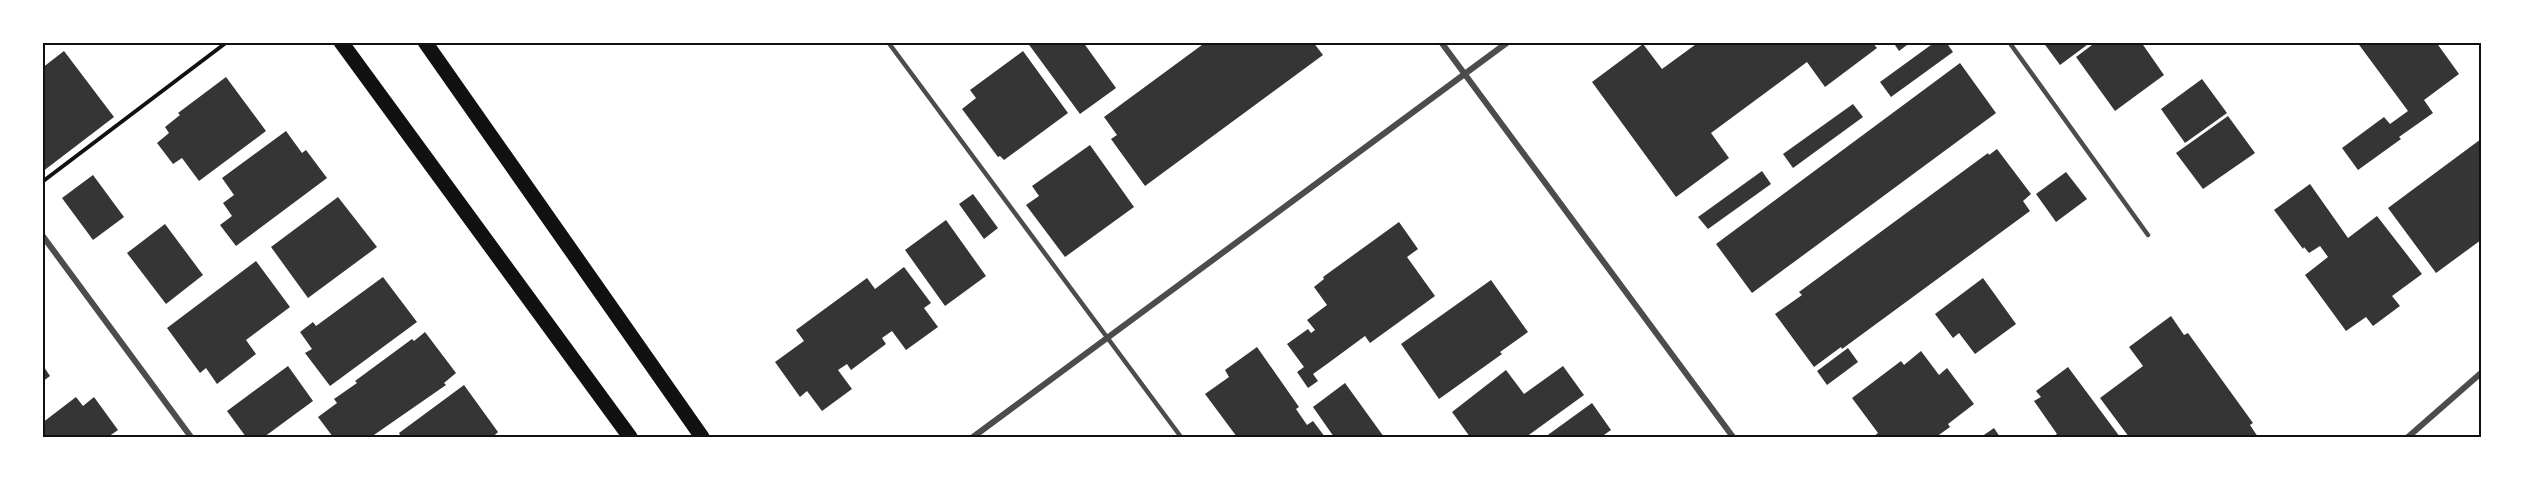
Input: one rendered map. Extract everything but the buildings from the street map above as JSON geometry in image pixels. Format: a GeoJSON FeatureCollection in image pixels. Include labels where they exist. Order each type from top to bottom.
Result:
{"type":"FeatureCollection","features":[{"type":"Feature","properties":{"kind":"main road"},"geometry":{"type":"LineString","coordinates":[[341,42],[630,437]]}},
{"type":"Feature","properties":{"kind":"main road"},"geometry":{"type":"LineString","coordinates":[[425,42],[702,437]]}},
{"type":"Feature","properties":{"kind":"street"},"geometry":{"type":"LineString","coordinates":[[1441,42],[1733,437]]}},
{"type":"Feature","properties":{"kind":"street"},"geometry":{"type":"LineString","coordinates":[[973,437],[1508,42]]}},
{"type":"Feature","properties":{"kind":"street"},"geometry":{"type":"LineString","coordinates":[[42,235],[191,437]]}},
{"type":"Feature","properties":{"kind":"street"},"geometry":{"type":"LineString","coordinates":[[2408,437],[2481,373]]}},
{"type":"Feature","properties":{"kind":"lane"},"geometry":{"type":"LineString","coordinates":[[888,42],[1181,437]]}},
{"type":"Feature","properties":{"kind":"lane"},"geometry":{"type":"LineString","coordinates":[[2009,42],[2148,234]]}},
{"type":"Feature","properties":{"kind":"path"},"geometry":{"type":"LineString","coordinates":[[42,182],[227,42]]}}]}
